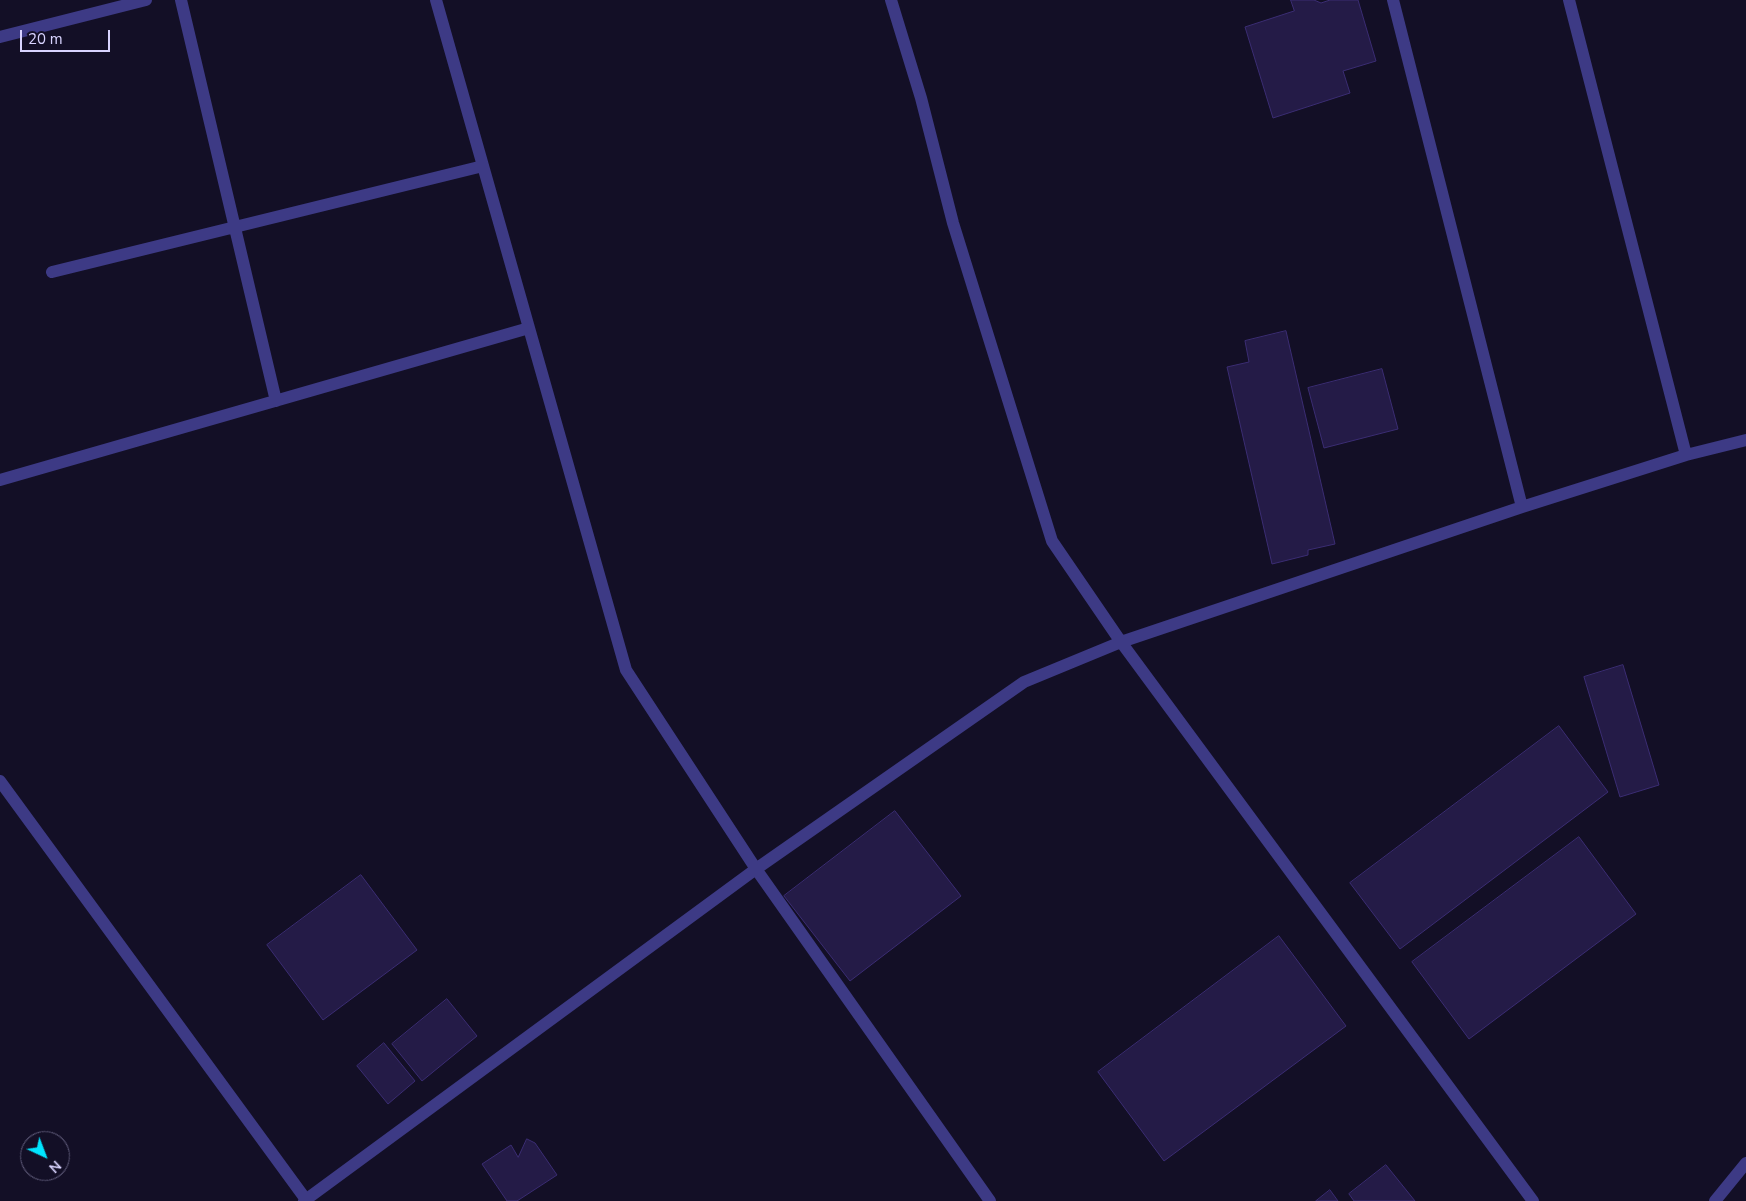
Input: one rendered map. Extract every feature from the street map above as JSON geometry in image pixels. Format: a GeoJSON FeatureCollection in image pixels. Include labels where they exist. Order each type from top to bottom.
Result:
{"type":"FeatureCollection","features":[{"type":"Feature","properties":{"kind":"lane"},"geometry":{"type":"LineString","coordinates":[[0,38],[146,0]]}},
{"type":"Feature","properties":{"kind":"lane"},"geometry":{"type":"LineString","coordinates":[[181,0],[276,401]]}},
{"type":"Feature","properties":{"kind":"lane"},"geometry":{"type":"LineString","coordinates":[[436,0],[626,670],[756,869],[990,1201]]}},
{"type":"Feature","properties":{"kind":"lane"},"geometry":{"type":"LineString","coordinates":[[892,0],[922,98],[953,223],[1052,541],[1121,642],[1533,1201]]}},
{"type":"Feature","properties":{"kind":"lane"},"geometry":{"type":"LineString","coordinates":[[1393,0],[1522,507]]}},
{"type":"Feature","properties":{"kind":"lane"},"geometry":{"type":"LineString","coordinates":[[1569,0],[1686,455]]}},
{"type":"Feature","properties":{"kind":"lane"},"geometry":{"type":"LineString","coordinates":[[52,272],[483,166]]}},
{"type":"Feature","properties":{"kind":"lane"},"geometry":{"type":"LineString","coordinates":[[0,480],[529,328]]}},
{"type":"Feature","properties":{"kind":"lane"},"geometry":{"type":"LineString","coordinates":[[0,781],[306,1201],[756,869],[1024,682],[1121,642],[1522,507],[1686,455],[1746,440]]}},
{"type":"Feature","properties":{"kind":"lane"},"geometry":{"type":"LineString","coordinates":[[1715,1201],[1746,1163]]}},
{"type":"Feature","properties":{"kind":"building"},"geometry":{"type":"Polygon","coordinates":[[[1291,0],[1314,0],[1321,3],[1330,0],[1358,0],[1376,61],[1343,71],[1350,93],[1273,118],[1245,27],[1294,11],[1291,0]]]}},
{"type":"Feature","properties":{"kind":"building"},"geometry":{"type":"Polygon","coordinates":[[[1286,331],[1335,544],[1308,550],[1308,555],[1272,564],[1227,367],[1249,362],[1245,341],[1286,331]]]}},
{"type":"Feature","properties":{"kind":"building"},"geometry":{"type":"Polygon","coordinates":[[[1382,369],[1398,429],[1324,448],[1308,388],[1382,369]]]}},
{"type":"Feature","properties":{"kind":"building"},"geometry":{"type":"Polygon","coordinates":[[[1623,665],[1659,785],[1620,797],[1584,677],[1623,665]]]}},
{"type":"Feature","properties":{"kind":"building"},"geometry":{"type":"Polygon","coordinates":[[[1559,726],[1608,792],[1400,949],[1350,883],[1559,726]]]}},
{"type":"Feature","properties":{"kind":"building"},"geometry":{"type":"Polygon","coordinates":[[[895,811],[961,896],[850,981],[784,896],[895,811]]]}},
{"type":"Feature","properties":{"kind":"building"},"geometry":{"type":"Polygon","coordinates":[[[1579,837],[1636,914],[1469,1039],[1412,962],[1579,837]]]}},
{"type":"Feature","properties":{"kind":"building"},"geometry":{"type":"Polygon","coordinates":[[[361,875],[417,950],[323,1020],[267,945],[361,875]]]}},
{"type":"Feature","properties":{"kind":"building"},"geometry":{"type":"Polygon","coordinates":[[[1279,936],[1346,1026],[1164,1161],[1098,1072],[1279,936]]]}},
{"type":"Feature","properties":{"kind":"building"},"geometry":{"type":"Polygon","coordinates":[[[447,999],[477,1036],[422,1081],[392,1044],[447,999]]]}},
{"type":"Feature","properties":{"kind":"building"},"geometry":{"type":"Polygon","coordinates":[[[384,1043],[415,1081],[388,1104],[357,1066],[384,1043]]]}},
{"type":"Feature","properties":{"kind":"building"},"geometry":{"type":"Polygon","coordinates":[[[527,1139],[535,1143],[557,1175],[517,1201],[507,1201],[482,1164],[511,1145],[518,1157],[527,1139]]]}},
{"type":"Feature","properties":{"kind":"building"},"geometry":{"type":"Polygon","coordinates":[[[1386,1165],[1415,1201],[1354,1201],[1349,1194],[1386,1165]]]}},
{"type":"Feature","properties":{"kind":"building"},"geometry":{"type":"Polygon","coordinates":[[[1330,1190],[1338,1201],[1316,1201],[1330,1190]]]}}]}
